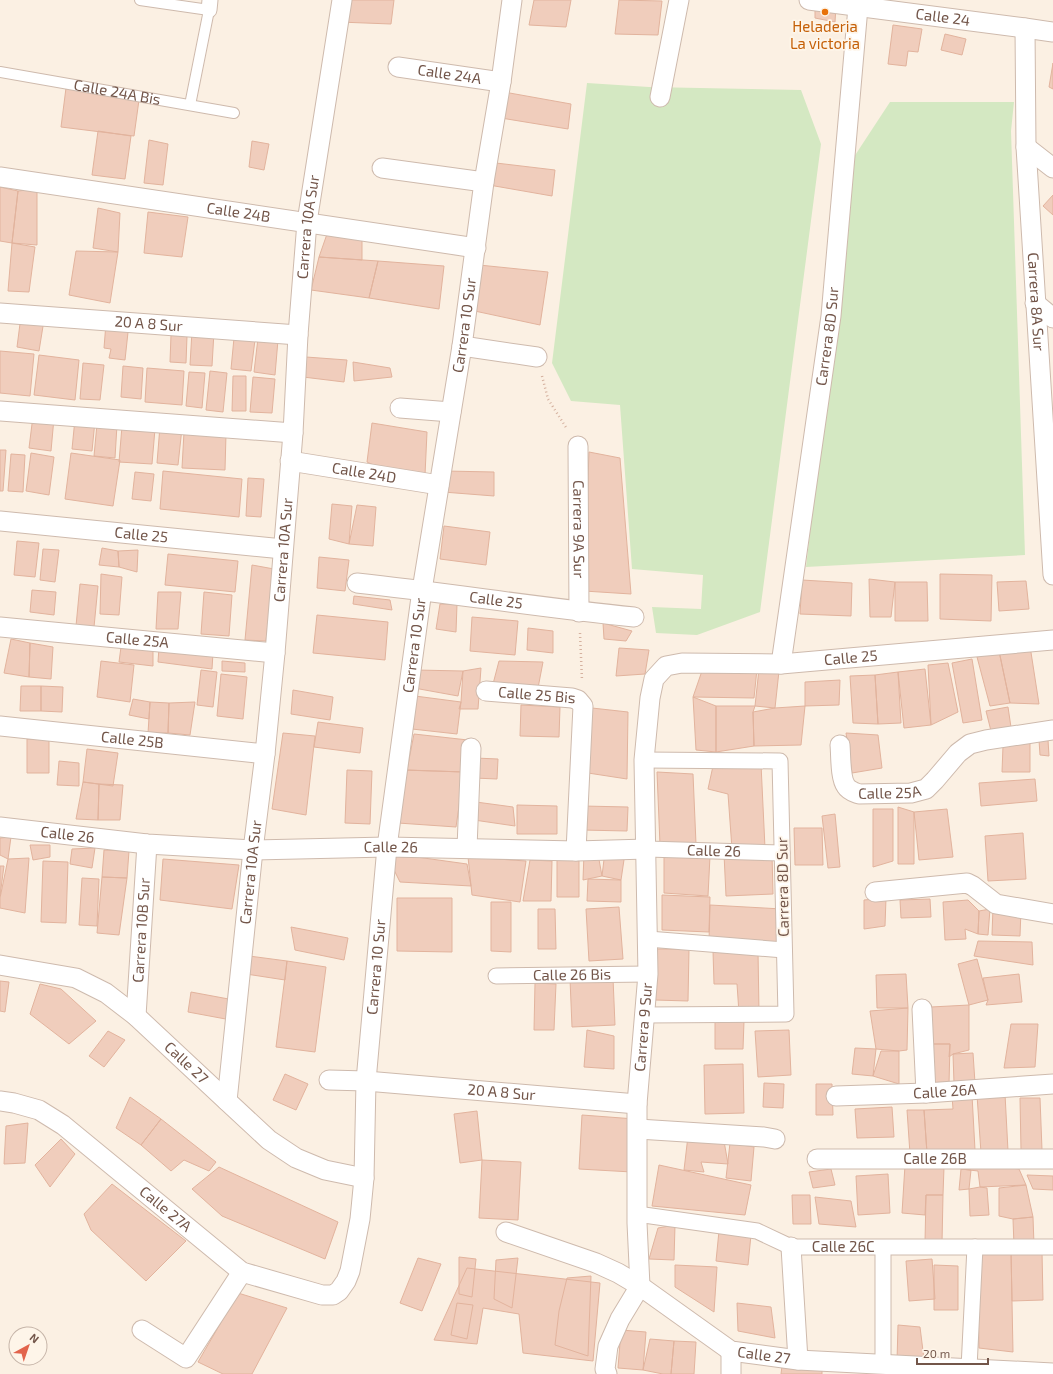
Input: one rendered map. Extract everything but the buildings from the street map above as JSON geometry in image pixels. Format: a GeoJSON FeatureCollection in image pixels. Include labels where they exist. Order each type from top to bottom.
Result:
{"type":"FeatureCollection","features":[{"type":"Feature","properties":{"kind":"street","name":"Carrera 10A Sur"},"geometry":{"type":"LineString","coordinates":[[227,1101],[275,653],[293,433],[298,335],[307,222],[342,0]]}},
{"type":"Feature","properties":{"kind":"street","name":"Carrera 10 Sur"},"geometry":{"type":"LineString","coordinates":[[339,1291],[346,1281],[350,1271],[360,1219],[364,1178],[366,1081],[387,847],[422,590],[462,346],[484,182],[501,82],[512,0]]}},
{"type":"Feature","properties":{"kind":"street"},"geometry":{"type":"LineString","coordinates":[[660,97],[679,0]]}},
{"type":"Feature","properties":{"kind":"street","name":"Calle 24"},"geometry":{"type":"LineString","coordinates":[[809,0],[1053,32]]}},
{"type":"Feature","properties":{"kind":"street","name":"Carrera 8D Sur"},"geometry":{"type":"LineString","coordinates":[[781,664],[831,316],[858,7]]}},
{"type":"Feature","properties":{"kind":"street","name":"Carrera 8A Sur"},"geometry":{"type":"LineString","coordinates":[[1025,28],[1026,147],[1053,575]]}},
{"type":"Feature","properties":{"kind":"street","name":"Calle 24A"},"geometry":{"type":"LineString","coordinates":[[398,67],[501,82]]}},
{"type":"Feature","properties":{"kind":"street"},"geometry":{"type":"LineString","coordinates":[[1026,147],[1053,168]]}},
{"type":"Feature","properties":{"kind":"street"},"geometry":{"type":"LineString","coordinates":[[382,168],[484,182]]}},
{"type":"Feature","properties":{"kind":"street","name":"Calle 24B"},"geometry":{"type":"LineString","coordinates":[[0,178],[476,248]]}},
{"type":"Feature","properties":{"kind":"street"},"geometry":{"type":"LineString","coordinates":[[1035,303],[1053,318]]}},
{"type":"Feature","properties":{"kind":"street","name":"20 A 8 Sur"},"geometry":{"type":"LineString","coordinates":[[0,313],[298,335]]}},
{"type":"Feature","properties":{"kind":"street"},"geometry":{"type":"LineString","coordinates":[[462,346],[537,357]]}},
{"type":"Feature","properties":{"kind":"street"},"geometry":{"type":"LineString","coordinates":[[400,408],[451,412]]}},
{"type":"Feature","properties":{"kind":"street"},"geometry":{"type":"LineString","coordinates":[[0,411],[293,433]]}},
{"type":"Feature","properties":{"kind":"street","name":"Carrera 9A Sur"},"geometry":{"type":"LineString","coordinates":[[578,446],[579,612]]}},
{"type":"Feature","properties":{"kind":"street","name":"Calle 24D"},"geometry":{"type":"LineString","coordinates":[[290,461],[439,485]]}},
{"type":"Feature","properties":{"kind":"street","name":"Calle 25"},"geometry":{"type":"LineString","coordinates":[[0,521],[283,549]]}},
{"type":"Feature","properties":{"kind":"street","name":"Calle 25"},"geometry":{"type":"LineString","coordinates":[[358,583],[422,590],[579,612],[634,617]]}},
{"type":"Feature","properties":{"kind":"street","name":"Calle 25A"},"geometry":{"type":"LineString","coordinates":[[0,627],[275,653]]}},
{"type":"Feature","properties":{"kind":"street","name":"Calle 25"},"geometry":{"type":"LineString","coordinates":[[654,679],[666,666],[682,663],[781,664],[1053,640]]}},
{"type":"Feature","properties":{"kind":"street","name":"Carrera 9 Sur"},"geometry":{"type":"LineString","coordinates":[[640,1286],[637,1214],[637,1104],[648,974],[647,849],[644,760],[650,698],[654,679]]}},
{"type":"Feature","properties":{"kind":"street","name":"Calle 25 Bis"},"geometry":{"type":"LineString","coordinates":[[486,692],[572,698],[578,700],[583,706]]}},
{"type":"Feature","properties":{"kind":"street"},"geometry":{"type":"LineString","coordinates":[[576,850],[583,706]]}},
{"type":"Feature","properties":{"kind":"street","name":"Calle 25B"},"geometry":{"type":"LineString","coordinates":[[0,726],[265,754]]}},
{"type":"Feature","properties":{"kind":"street","name":"Calle 25A"},"geometry":{"type":"LineString","coordinates":[[840,745],[843,778],[845,785],[852,792],[859,794],[911,793],[926,789],[958,753],[970,744],[986,740],[1053,730]]}},
{"type":"Feature","properties":{"kind":"street"},"geometry":{"type":"LineString","coordinates":[[467,848],[471,748]]}},
{"type":"Feature","properties":{"kind":"street","name":"Carrera 8D Sur"},"geometry":{"type":"LineString","coordinates":[[644,760],[780,761],[786,1014],[644,1015]]}},
{"type":"Feature","properties":{"kind":"street","name":"Calle 26"},"geometry":{"type":"LineString","coordinates":[[0,827],[147,844],[253,850],[387,847],[576,850],[647,849],[782,853]]}},
{"type":"Feature","properties":{"kind":"street","name":"Carrera 10B Sur"},"geometry":{"type":"LineString","coordinates":[[136,1016],[147,844]]}},
{"type":"Feature","properties":{"kind":"street"},"geometry":{"type":"LineString","coordinates":[[875,892],[967,883],[996,904],[1053,914]]}},
{"type":"Feature","properties":{"kind":"street"},"geometry":{"type":"LineString","coordinates":[[648,939],[784,950]]}},
{"type":"Feature","properties":{"kind":"street","name":"Calle 27"},"geometry":{"type":"LineString","coordinates":[[0,965],[76,978],[106,993],[136,1016],[269,1140],[296,1158],[325,1170],[364,1178]]}},
{"type":"Feature","properties":{"kind":"street","name":"Calle 26 Bis"},"geometry":{"type":"LineString","coordinates":[[496,976],[648,974]]}},
{"type":"Feature","properties":{"kind":"street"},"geometry":{"type":"LineString","coordinates":[[922,1009],[926,1093]]}},
{"type":"Feature","properties":{"kind":"street"},"geometry":{"type":"LineString","coordinates":[[329,1080],[366,1081]]}},
{"type":"Feature","properties":{"kind":"street","name":"20 A 8 Sur"},"geometry":{"type":"LineString","coordinates":[[366,1081],[637,1104]]}},
{"type":"Feature","properties":{"kind":"street","name":"Calle 26A"},"geometry":{"type":"LineString","coordinates":[[836,1096],[926,1093],[1053,1084]]}},
{"type":"Feature","properties":{"kind":"street","name":"Calle 27A"},"geometry":{"type":"LineString","coordinates":[[0,1101],[39,1110],[63,1125],[242,1272],[322,1295],[333,1295],[339,1291]]}},
{"type":"Feature","properties":{"kind":"street"},"geometry":{"type":"LineString","coordinates":[[638,1130],[764,1137],[775,1139]]}},
{"type":"Feature","properties":{"kind":"street","name":"Calle 26B"},"geometry":{"type":"LineString","coordinates":[[817,1159],[1053,1159]]}},
{"type":"Feature","properties":{"kind":"street","name":"Calle 26C"},"geometry":{"type":"LineString","coordinates":[[637,1214],[757,1231],[792,1247],[1053,1247]]}},
{"type":"Feature","properties":{"kind":"street","name":"Calle 27"},"geometry":{"type":"LineString","coordinates":[[506,1232],[596,1263],[618,1273],[640,1286],[731,1351],[798,1360],[883,1364],[968,1371],[1053,1373]]}},
{"type":"Feature","properties":{"kind":"street"},"geometry":{"type":"LineString","coordinates":[[792,1247],[798,1360]]}},
{"type":"Feature","properties":{"kind":"street"},"geometry":{"type":"LineString","coordinates":[[968,1371],[975,1247]]}},
{"type":"Feature","properties":{"kind":"street"},"geometry":{"type":"LineString","coordinates":[[883,1248],[883,1364]]}},
{"type":"Feature","properties":{"kind":"street"},"geometry":{"type":"LineString","coordinates":[[142,1330],[186,1358],[242,1272]]}},
{"type":"Feature","properties":{"kind":"street"},"geometry":{"type":"LineString","coordinates":[[606,1371],[608,1346],[620,1319],[640,1286]]}},
{"type":"Feature","properties":{"kind":"street"},"geometry":{"type":"LineString","coordinates":[[731,1351],[731,1374]]}},
{"type":"Feature","properties":{"kind":"lane"},"geometry":{"type":"LineString","coordinates":[[140,0],[209,5],[190,105]]}},
{"type":"Feature","properties":{"kind":"lane","name":"Calle 24A Bis"},"geometry":{"type":"LineString","coordinates":[[0,72],[234,113]]}},
{"type":"Feature","properties":{"kind":"path"},"geometry":{"type":"LineString","coordinates":[[537,357],[548,399],[578,446]]}},
{"type":"Feature","properties":{"kind":"path"},"geometry":{"type":"LineString","coordinates":[[579,612],[583,706]]}},
{"type":"Feature","properties":{"kind":"green space"},"geometry":{"type":"Polygon","coordinates":[[[587,83],[649,87],[801,90],[821,144],[760,612],[697,635],[656,633],[652,607],[701,609],[703,575],[632,569],[620,405],[571,401],[552,363],[587,83]]]}},
{"type":"Feature","properties":{"kind":"green space"},"geometry":{"type":"Polygon","coordinates":[[[890,102],[1014,102],[1011,131],[1025,555],[806,567],[852,170],[848,166],[890,102]]]}},
{"type":"Feature","properties":{"kind":"place","name":"Heladeria La victoria"},"geometry":{"type":"Point","coordinates":[825,12]}}]}
